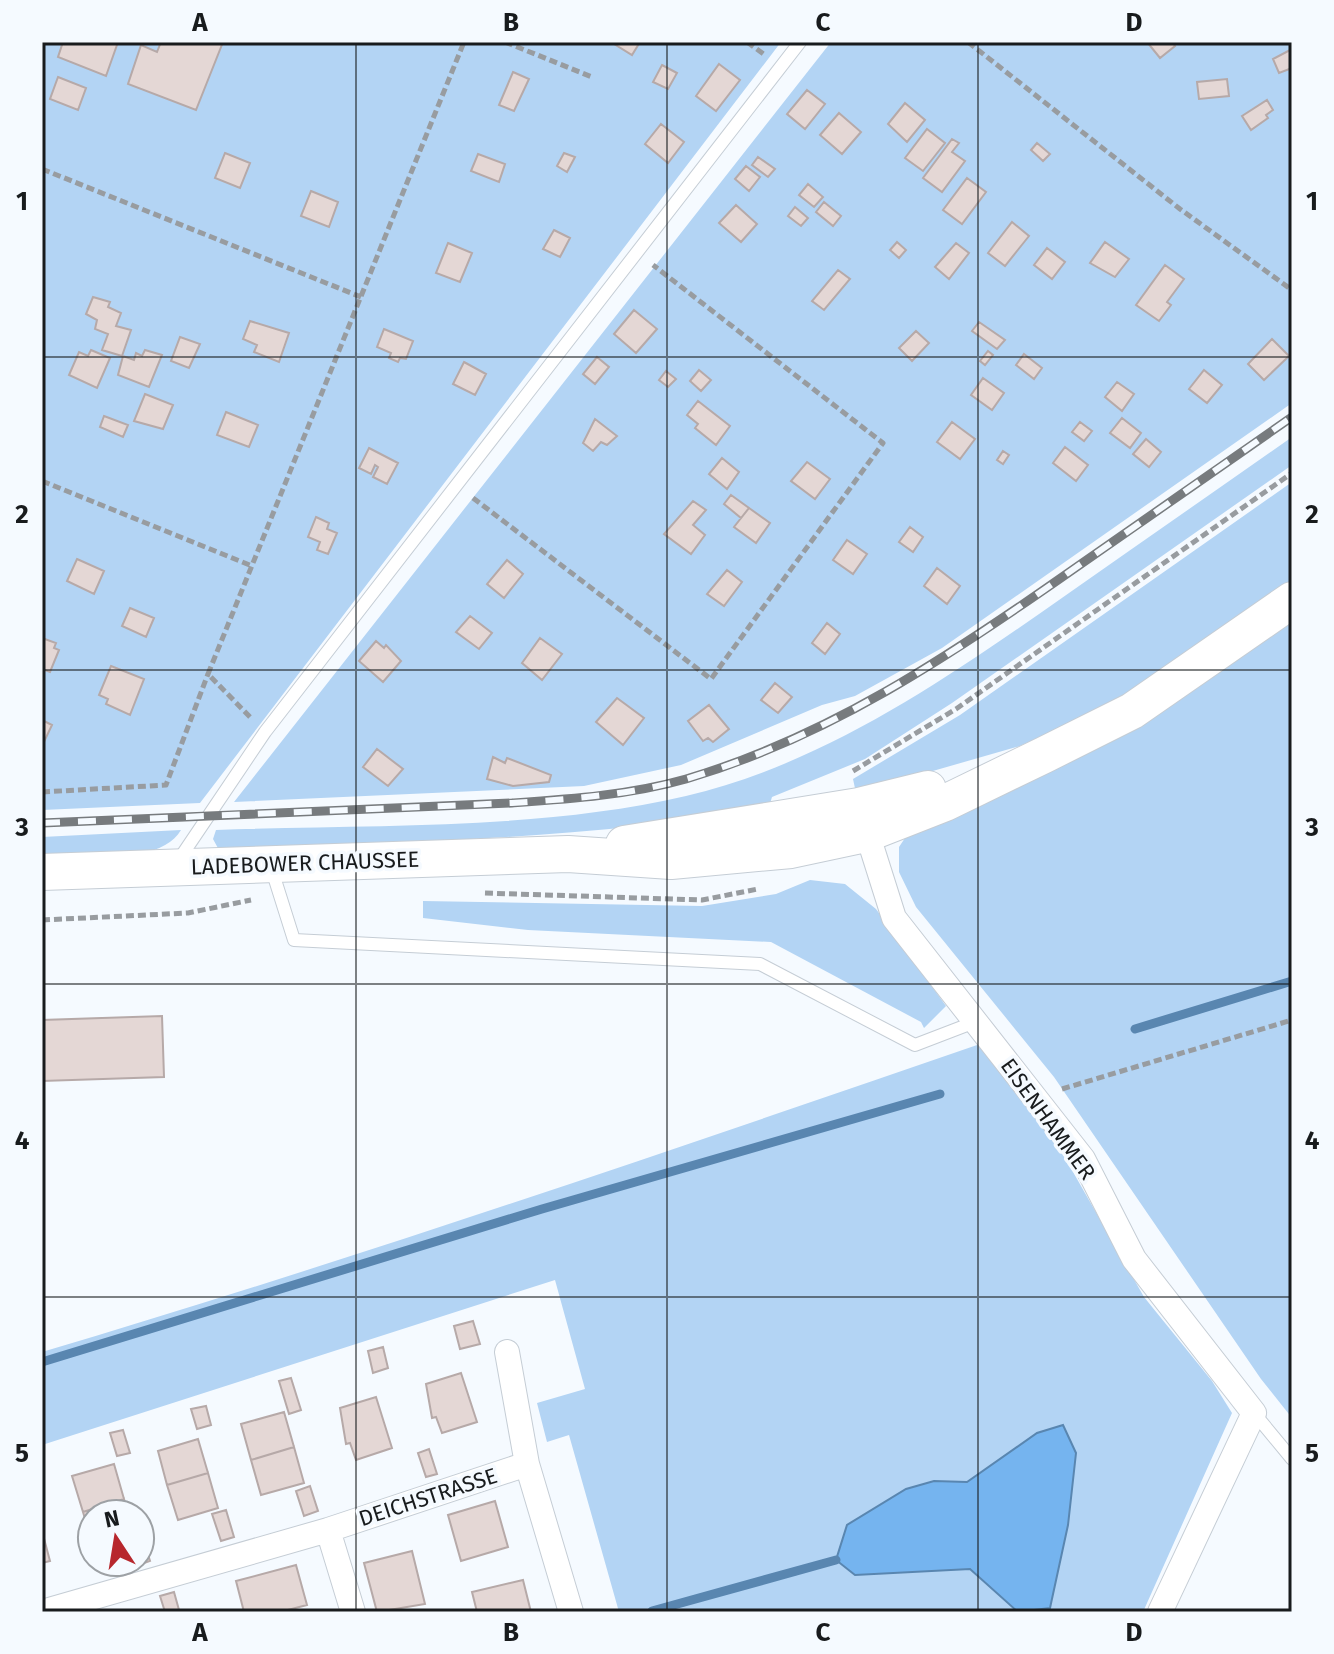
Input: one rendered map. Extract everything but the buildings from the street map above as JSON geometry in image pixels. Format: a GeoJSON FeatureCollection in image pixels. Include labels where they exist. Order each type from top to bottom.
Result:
{"type":"FeatureCollection","features":[{"type":"Feature","properties":{"kind":"street","name":"LADEBOWER CHAUSSEE"},"geometry":{"type":"LineString","coordinates":[[42,872],[174,867],[275,879],[568,854],[857,805],[1019,766],[1132,711],[1292,600]]}},
{"type":"Feature","properties":{"kind":"street","name":"EISENHAMMER"},"geometry":{"type":"LineString","coordinates":[[857,805],[894,918],[1083,1159],[1134,1259],[1254,1413]]}},
{"type":"Feature","properties":{"kind":"street","name":"DEICHSTRASSE"},"geometry":{"type":"LineString","coordinates":[[507,1352],[527,1464],[571,1612]]}},
{"type":"Feature","properties":{"kind":"street"},"geometry":{"type":"LineString","coordinates":[[1160,1612],[1254,1413]]}},
{"type":"Feature","properties":{"kind":"street","name":"DEICHSTRASSE"},"geometry":{"type":"LineString","coordinates":[[42,1612],[80,1607],[527,1464]]}},
{"type":"Feature","properties":{"kind":"street","name":"DEICHSTRASSE"},"geometry":{"type":"LineString","coordinates":[[328,1530],[353,1612]]}},
{"type":"Feature","properties":{"kind":"lane"},"geometry":{"type":"LineString","coordinates":[[174,867],[265,732],[800,42]]}},
{"type":"Feature","properties":{"kind":"lane"},"geometry":{"type":"LineString","coordinates":[[275,879],[294,940],[760,964],[915,1045],[975,1022]]}},
{"type":"Feature","properties":{"kind":"lane","name":"EISENHAMMER"},"geometry":{"type":"LineString","coordinates":[[1254,1413],[1292,1459]]}},
{"type":"Feature","properties":{"kind":"path"},"geometry":{"type":"LineString","coordinates":[[42,792],[166,785],[464,42]]}},
{"type":"Feature","properties":{"kind":"path"},"geometry":{"type":"LineString","coordinates":[[505,42],[592,77]]}},
{"type":"Feature","properties":{"kind":"path"},"geometry":{"type":"LineString","coordinates":[[968,42],[1167,199],[1292,290]]}},
{"type":"Feature","properties":{"kind":"path"},"geometry":{"type":"LineString","coordinates":[[42,169],[361,297]]}},
{"type":"Feature","properties":{"kind":"path"},"geometry":{"type":"LineString","coordinates":[[456,485],[711,679],[883,443],[636,252]]}},
{"type":"Feature","properties":{"kind":"path"},"geometry":{"type":"LineString","coordinates":[[857,805],[956,709],[1292,473]]}},
{"type":"Feature","properties":{"kind":"path"},"geometry":{"type":"LineString","coordinates":[[42,481],[252,566]]}},
{"type":"Feature","properties":{"kind":"path"},"geometry":{"type":"LineString","coordinates":[[208,674],[265,732]]}},
{"type":"Feature","properties":{"kind":"path"},"geometry":{"type":"LineString","coordinates":[[42,920],[188,913],[275,879]]}},
{"type":"Feature","properties":{"kind":"path"},"geometry":{"type":"LineString","coordinates":[[473,893],[702,900],[772,887]]}},
{"type":"Feature","properties":{"kind":"path"},"geometry":{"type":"LineString","coordinates":[[1034,1097],[1292,1020]]}},
{"type":"Feature","properties":{"kind":"shaded area"},"geometry":{"type":"Polygon","coordinates":[[[42,42],[781,42],[200,803],[42,810],[42,42]]]}},
{"type":"Feature","properties":{"kind":"shaded area"},"geometry":{"type":"Polygon","coordinates":[[[831,42],[1292,42],[1292,403],[942,648],[855,696],[822,705],[681,765],[584,786],[234,802],[831,42]]]}},
{"type":"Feature","properties":{"kind":"shaded area"},"geometry":{"type":"Polygon","coordinates":[[[1292,437],[1292,465],[952,703],[865,759],[772,797],[768,810],[631,827],[425,842],[219,850],[213,839],[216,830],[452,824],[571,815],[686,796],[789,762],[838,739],[934,685],[1292,437]]]}},
{"type":"Feature","properties":{"kind":"shaded area"},"geometry":{"type":"Polygon","coordinates":[[[1292,482],[1292,581],[1124,697],[1020,746],[856,793],[853,779],[960,715],[1292,482]]]}},
{"type":"Feature","properties":{"kind":"shaded area"},"geometry":{"type":"Polygon","coordinates":[[[1292,617],[1292,1418],[1261,1379],[1054,1077],[916,907],[899,872],[899,847],[911,829],[1292,617]]]}},
{"type":"Feature","properties":{"kind":"shaded area"},"geometry":{"type":"Polygon","coordinates":[[[181,830],[171,841],[138,854],[42,858],[42,837],[181,830]]]}},
{"type":"Feature","properties":{"kind":"shaded area"},"geometry":{"type":"Polygon","coordinates":[[[810,880],[845,884],[876,909],[946,1006],[924,1028],[921,1022],[771,942],[528,930],[423,918],[423,901],[702,906],[776,894],[810,880]]]}},
{"type":"Feature","properties":{"kind":"shaded area"},"geometry":{"type":"Polygon","coordinates":[[[980,1044],[1060,1149],[1144,1297],[1212,1381],[1232,1413],[1143,1612],[619,1612],[569,1435],[547,1442],[537,1403],[585,1389],[555,1280],[42,1445],[42,1352],[396,1241],[980,1044]]]}},
{"type":"Feature","properties":{"kind":"water"},"geometry":{"type":"Polygon","coordinates":[[[1063,1425],[1076,1453],[1068,1525],[1050,1608],[1018,1612],[970,1569],[855,1575],[836,1560],[847,1525],[906,1489],[934,1481],[967,1482],[1037,1433],[1063,1425]]]}},
{"type":"Feature","properties":{"kind":"waterway"},"geometry":{"type":"LineString","coordinates":[[1135,1029],[1292,981]]}},
{"type":"Feature","properties":{"kind":"waterway"},"geometry":{"type":"LineString","coordinates":[[42,1362],[542,1209],[940,1094]]}},
{"type":"Feature","properties":{"kind":"waterway"},"geometry":{"type":"LineString","coordinates":[[652,1611],[836,1560]]}},
{"type":"Feature","properties":{"kind":"railway"},"geometry":{"type":"LineString","coordinates":[[42,823],[512,803],[622,793],[686,779],[789,741],[838,718],[932,664],[1292,417]]}}]}
